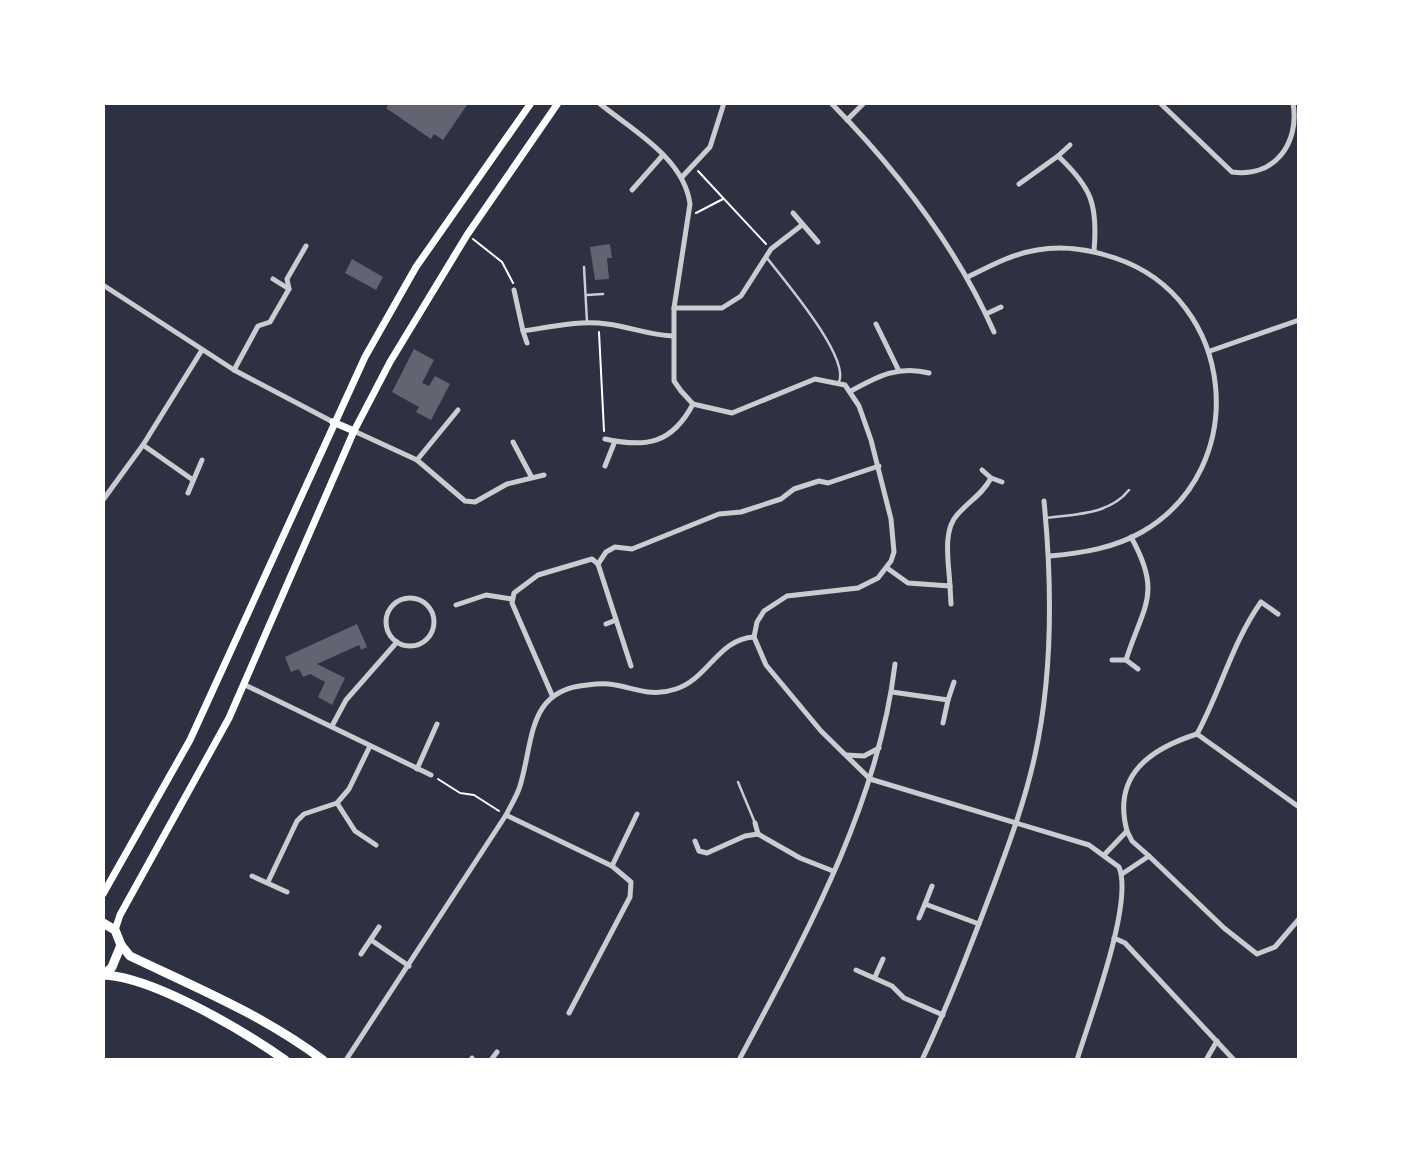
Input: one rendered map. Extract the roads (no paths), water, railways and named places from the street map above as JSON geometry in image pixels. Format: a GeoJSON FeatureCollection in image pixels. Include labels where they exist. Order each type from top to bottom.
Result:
{"type":"FeatureCollection","features":[{"type":"Feature","properties":{"kind":"highway"},"geometry":{"type":"LineString","coordinates":[[103,923],[115,930],[121,945],[130,956],[208,990],[270,1024],[323,1060]]}},
{"type":"Feature","properties":{"kind":"highway"},"geometry":{"type":"LineString","coordinates":[[121,945],[119,956],[104,976],[135,982],[202,1010],[285,1060]]}},
{"type":"Feature","properties":{"kind":"main road"},"geometry":{"type":"LineString","coordinates":[[103,894],[190,740],[332,422],[365,357],[416,267],[531,103]]}},
{"type":"Feature","properties":{"kind":"main road"},"geometry":{"type":"LineString","coordinates":[[115,930],[120,915],[205,765],[354,431],[420,308],[467,234],[558,103]]}},
{"type":"Feature","properties":{"kind":"main road"},"geometry":{"type":"LineString","coordinates":[[332,422],[354,431]]}},
{"type":"Feature","properties":{"kind":"street"},"geometry":{"type":"LineString","coordinates":[[599,103],[663,155],[682,177],[688,193],[674,308],[674,381],[693,404],[732,413],[815,379],[842,384],[851,391],[879,466],[894,537],[894,551],[887,568],[878,578],[858,588],[801,592],[772,603],[757,622],[754,637],[766,665],[795,702],[870,779],[1017,821],[1088,845],[1105,854],[1122,874],[1122,897],[1114,938],[1077,1060]]}},
{"type":"Feature","properties":{"kind":"street"},"geometry":{"type":"LineString","coordinates":[[682,177],[695,167],[710,147],[724,103]]}},
{"type":"Feature","properties":{"kind":"street"},"geometry":{"type":"LineString","coordinates":[[831,103],[915,200],[968,277],[995,332]]}},
{"type":"Feature","properties":{"kind":"street"},"geometry":{"type":"LineString","coordinates":[[847,120],[864,103]]}},
{"type":"Feature","properties":{"kind":"street"},"geometry":{"type":"LineString","coordinates":[[1160,103],[1232,172],[1246,174],[1259,173],[1288,145],[1295,115],[1293,103]]}},
{"type":"Feature","properties":{"kind":"street"},"geometry":{"type":"LineString","coordinates":[[1019,184],[1070,145]]}},
{"type":"Feature","properties":{"kind":"street"},"geometry":{"type":"LineString","coordinates":[[632,190],[663,155]]}},
{"type":"Feature","properties":{"kind":"street"},"geometry":{"type":"LineString","coordinates":[[1058,156],[1077,174],[1091,196],[1097,221],[1094,251]]}},
{"type":"Feature","properties":{"kind":"street"},"geometry":{"type":"LineString","coordinates":[[793,213],[818,242]]}},
{"type":"Feature","properties":{"kind":"street"},"geometry":{"type":"LineString","coordinates":[[674,308],[722,308],[741,296],[772,250],[802,225]]}},
{"type":"Feature","properties":{"kind":"street"},"geometry":{"type":"LineString","coordinates":[[234,370],[258,326],[270,322],[289,289],[287,279],[306,246]]}},
{"type":"Feature","properties":{"kind":"street"},"geometry":{"type":"LineString","coordinates":[[968,277],[1020,254],[1037,250],[1073,247],[1094,251],[1125,261],[1155,277],[1185,307],[1210,351],[1216,381],[1216,414],[1205,460],[1182,498],[1155,523],[1131,537],[1097,550],[1050,556]]}},
{"type":"Feature","properties":{"kind":"street"},"geometry":{"type":"LineString","coordinates":[[272,279],[289,289]]}},
{"type":"Feature","properties":{"kind":"street"},"geometry":{"type":"LineString","coordinates":[[103,285],[234,370],[332,422]]}},
{"type":"Feature","properties":{"kind":"street"},"geometry":{"type":"LineString","coordinates":[[514,290],[527,343]]}},
{"type":"Feature","properties":{"kind":"street"},"geometry":{"type":"LineString","coordinates":[[986,314],[1001,307]]}},
{"type":"Feature","properties":{"kind":"street"},"geometry":{"type":"LineString","coordinates":[[1210,351],[1299,320]]}},
{"type":"Feature","properties":{"kind":"street"},"geometry":{"type":"LineString","coordinates":[[523,331],[587,322],[626,328],[647,335],[673,336]]}},
{"type":"Feature","properties":{"kind":"street"},"geometry":{"type":"LineString","coordinates":[[876,324],[898,369]]}},
{"type":"Feature","properties":{"kind":"street"},"geometry":{"type":"LineString","coordinates":[[103,500],[143,445],[202,350]]}},
{"type":"Feature","properties":{"kind":"street"},"geometry":{"type":"LineString","coordinates":[[851,391],[898,369],[912,368],[929,373]]}},
{"type":"Feature","properties":{"kind":"street"},"geometry":{"type":"LineString","coordinates":[[606,439],[630,446],[658,439],[678,430],[693,404]]}},
{"type":"Feature","properties":{"kind":"street"},"geometry":{"type":"LineString","coordinates":[[417,460],[458,410]]}},
{"type":"Feature","properties":{"kind":"street"},"geometry":{"type":"LineString","coordinates":[[354,431],[417,460],[465,501],[484,499],[507,484],[531,476],[544,475]]}},
{"type":"Feature","properties":{"kind":"street"},"geometry":{"type":"LineString","coordinates":[[513,442],[531,476]]}},
{"type":"Feature","properties":{"kind":"street"},"geometry":{"type":"LineString","coordinates":[[605,466],[615,442]]}},
{"type":"Feature","properties":{"kind":"street"},"geometry":{"type":"LineString","coordinates":[[143,445],[193,480]]}},
{"type":"Feature","properties":{"kind":"street"},"geometry":{"type":"LineString","coordinates":[[188,493],[202,460]]}},
{"type":"Feature","properties":{"kind":"street"},"geometry":{"type":"LineString","coordinates":[[598,564],[606,552],[615,547],[632,549],[719,514],[741,512],[781,499],[794,489],[819,481],[828,483],[879,466]]}},
{"type":"Feature","properties":{"kind":"street"},"geometry":{"type":"LineString","coordinates":[[982,470],[990,478],[1002,482]]}},
{"type":"Feature","properties":{"kind":"street"},"geometry":{"type":"LineString","coordinates":[[951,604],[951,524],[957,514],[978,498],[990,478]]}},
{"type":"Feature","properties":{"kind":"street"},"geometry":{"type":"LineString","coordinates":[[922,1060],[979,924],[1017,821],[1036,752],[1045,688],[1050,556],[1044,500]]}},
{"type":"Feature","properties":{"kind":"street"},"geometry":{"type":"LineString","coordinates":[[1126,660],[1146,610],[1150,590],[1148,572],[1131,537]]}},
{"type":"Feature","properties":{"kind":"street"},"geometry":{"type":"LineString","coordinates":[[552,695],[512,599],[514,593],[538,575],[592,559],[598,564],[631,666]]}},
{"type":"Feature","properties":{"kind":"street"},"geometry":{"type":"LineString","coordinates":[[887,568],[908,583],[950,586]]}},
{"type":"Feature","properties":{"kind":"street"},"geometry":{"type":"LineString","coordinates":[[456,605],[486,595],[512,599]]}},
{"type":"Feature","properties":{"kind":"street"},"geometry":{"type":"LineString","coordinates":[[403,598],[424,601],[433,612],[435,624],[431,635],[420,644],[411,646],[397,642],[388,633],[386,623],[393,604],[403,598]]}},
{"type":"Feature","properties":{"kind":"street"},"geometry":{"type":"LineString","coordinates":[[1278,614],[1261,602],[1242,629],[1198,734],[1162,747],[1139,766],[1123,796],[1121,807],[1132,841],[1247,949],[1257,954],[1275,947],[1299,919]]}},
{"type":"Feature","properties":{"kind":"street"},"geometry":{"type":"LineString","coordinates":[[606,624],[616,620]]}},
{"type":"Feature","properties":{"kind":"street"},"geometry":{"type":"LineString","coordinates":[[346,1060],[506,815],[519,789],[536,718],[552,695],[572,686],[608,683],[647,694],[674,690],[700,675],[730,643],[740,638],[754,637]]}},
{"type":"Feature","properties":{"kind":"street"},"geometry":{"type":"LineString","coordinates":[[332,726],[346,700],[397,642]]}},
{"type":"Feature","properties":{"kind":"street"},"geometry":{"type":"LineString","coordinates":[[1112,660],[1126,660],[1138,669]]}},
{"type":"Feature","properties":{"kind":"street"},"geometry":{"type":"LineString","coordinates":[[739,1060],[813,921],[870,779],[892,692],[895,664]]}},
{"type":"Feature","properties":{"kind":"street"},"geometry":{"type":"LineString","coordinates":[[943,723],[954,682]]}},
{"type":"Feature","properties":{"kind":"street"},"geometry":{"type":"LineString","coordinates":[[243,684],[430,775]]}},
{"type":"Feature","properties":{"kind":"street"},"geometry":{"type":"LineString","coordinates":[[892,692],[948,700]]}},
{"type":"Feature","properties":{"kind":"street"},"geometry":{"type":"LineString","coordinates":[[417,769],[437,724]]}},
{"type":"Feature","properties":{"kind":"street"},"geometry":{"type":"LineString","coordinates":[[1198,734],[1299,807]]}},
{"type":"Feature","properties":{"kind":"street"},"geometry":{"type":"LineString","coordinates":[[268,882],[297,821],[304,814],[337,803],[349,789],[370,747]]}},
{"type":"Feature","properties":{"kind":"street"},"geometry":{"type":"LineString","coordinates":[[843,754],[864,756],[880,747]]}},
{"type":"Feature","properties":{"kind":"street"},"geometry":{"type":"LineString","coordinates":[[337,803],[355,831],[376,845]]}},
{"type":"Feature","properties":{"kind":"street"},"geometry":{"type":"LineString","coordinates":[[612,866],[637,814]]}},
{"type":"Feature","properties":{"kind":"street"},"geometry":{"type":"LineString","coordinates":[[506,815],[628,876],[632,892],[569,1013]]}},
{"type":"Feature","properties":{"kind":"street"},"geometry":{"type":"LineString","coordinates":[[755,823],[758,834]]}},
{"type":"Feature","properties":{"kind":"street"},"geometry":{"type":"LineString","coordinates":[[1105,854],[1127,831]]}},
{"type":"Feature","properties":{"kind":"street"},"geometry":{"type":"LineString","coordinates":[[695,841],[699,851],[707,853],[745,836],[758,834],[800,858],[833,871]]}},
{"type":"Feature","properties":{"kind":"street"},"geometry":{"type":"LineString","coordinates":[[1122,874],[1149,856]]}},
{"type":"Feature","properties":{"kind":"street"},"geometry":{"type":"LineString","coordinates":[[252,876],[287,892]]}},
{"type":"Feature","properties":{"kind":"street"},"geometry":{"type":"LineString","coordinates":[[919,918],[932,886]]}},
{"type":"Feature","properties":{"kind":"street"},"geometry":{"type":"LineString","coordinates":[[925,904],[979,924]]}},
{"type":"Feature","properties":{"kind":"street"},"geometry":{"type":"LineString","coordinates":[[361,954],[379,927]]}},
{"type":"Feature","properties":{"kind":"street"},"geometry":{"type":"LineString","coordinates":[[1114,938],[1125,943],[1234,1060]]}},
{"type":"Feature","properties":{"kind":"street"},"geometry":{"type":"LineString","coordinates":[[371,940],[409,966]]}},
{"type":"Feature","properties":{"kind":"street"},"geometry":{"type":"LineString","coordinates":[[875,977],[883,959]]}},
{"type":"Feature","properties":{"kind":"street"},"geometry":{"type":"LineString","coordinates":[[856,970],[892,986],[904,998],[943,1015]]}},
{"type":"Feature","properties":{"kind":"street"},"geometry":{"type":"LineString","coordinates":[[1206,1060],[1217,1041]]}},
{"type":"Feature","properties":{"kind":"street"},"geometry":{"type":"LineString","coordinates":[[491,1060],[497,1052]]}},
{"type":"Feature","properties":{"kind":"lane"},"geometry":{"type":"LineString","coordinates":[[766,257],[808,311],[826,340],[841,369],[842,384]]}},
{"type":"Feature","properties":{"kind":"lane"},"geometry":{"type":"LineString","coordinates":[[584,267],[587,322]]}},
{"type":"Feature","properties":{"kind":"lane"},"geometry":{"type":"LineString","coordinates":[[587,295],[603,294]]}},
{"type":"Feature","properties":{"kind":"lane"},"geometry":{"type":"LineString","coordinates":[[1046,518],[1102,509],[1129,490]]}},
{"type":"Feature","properties":{"kind":"lane"},"geometry":{"type":"LineString","coordinates":[[738,782],[755,823]]}}]}
